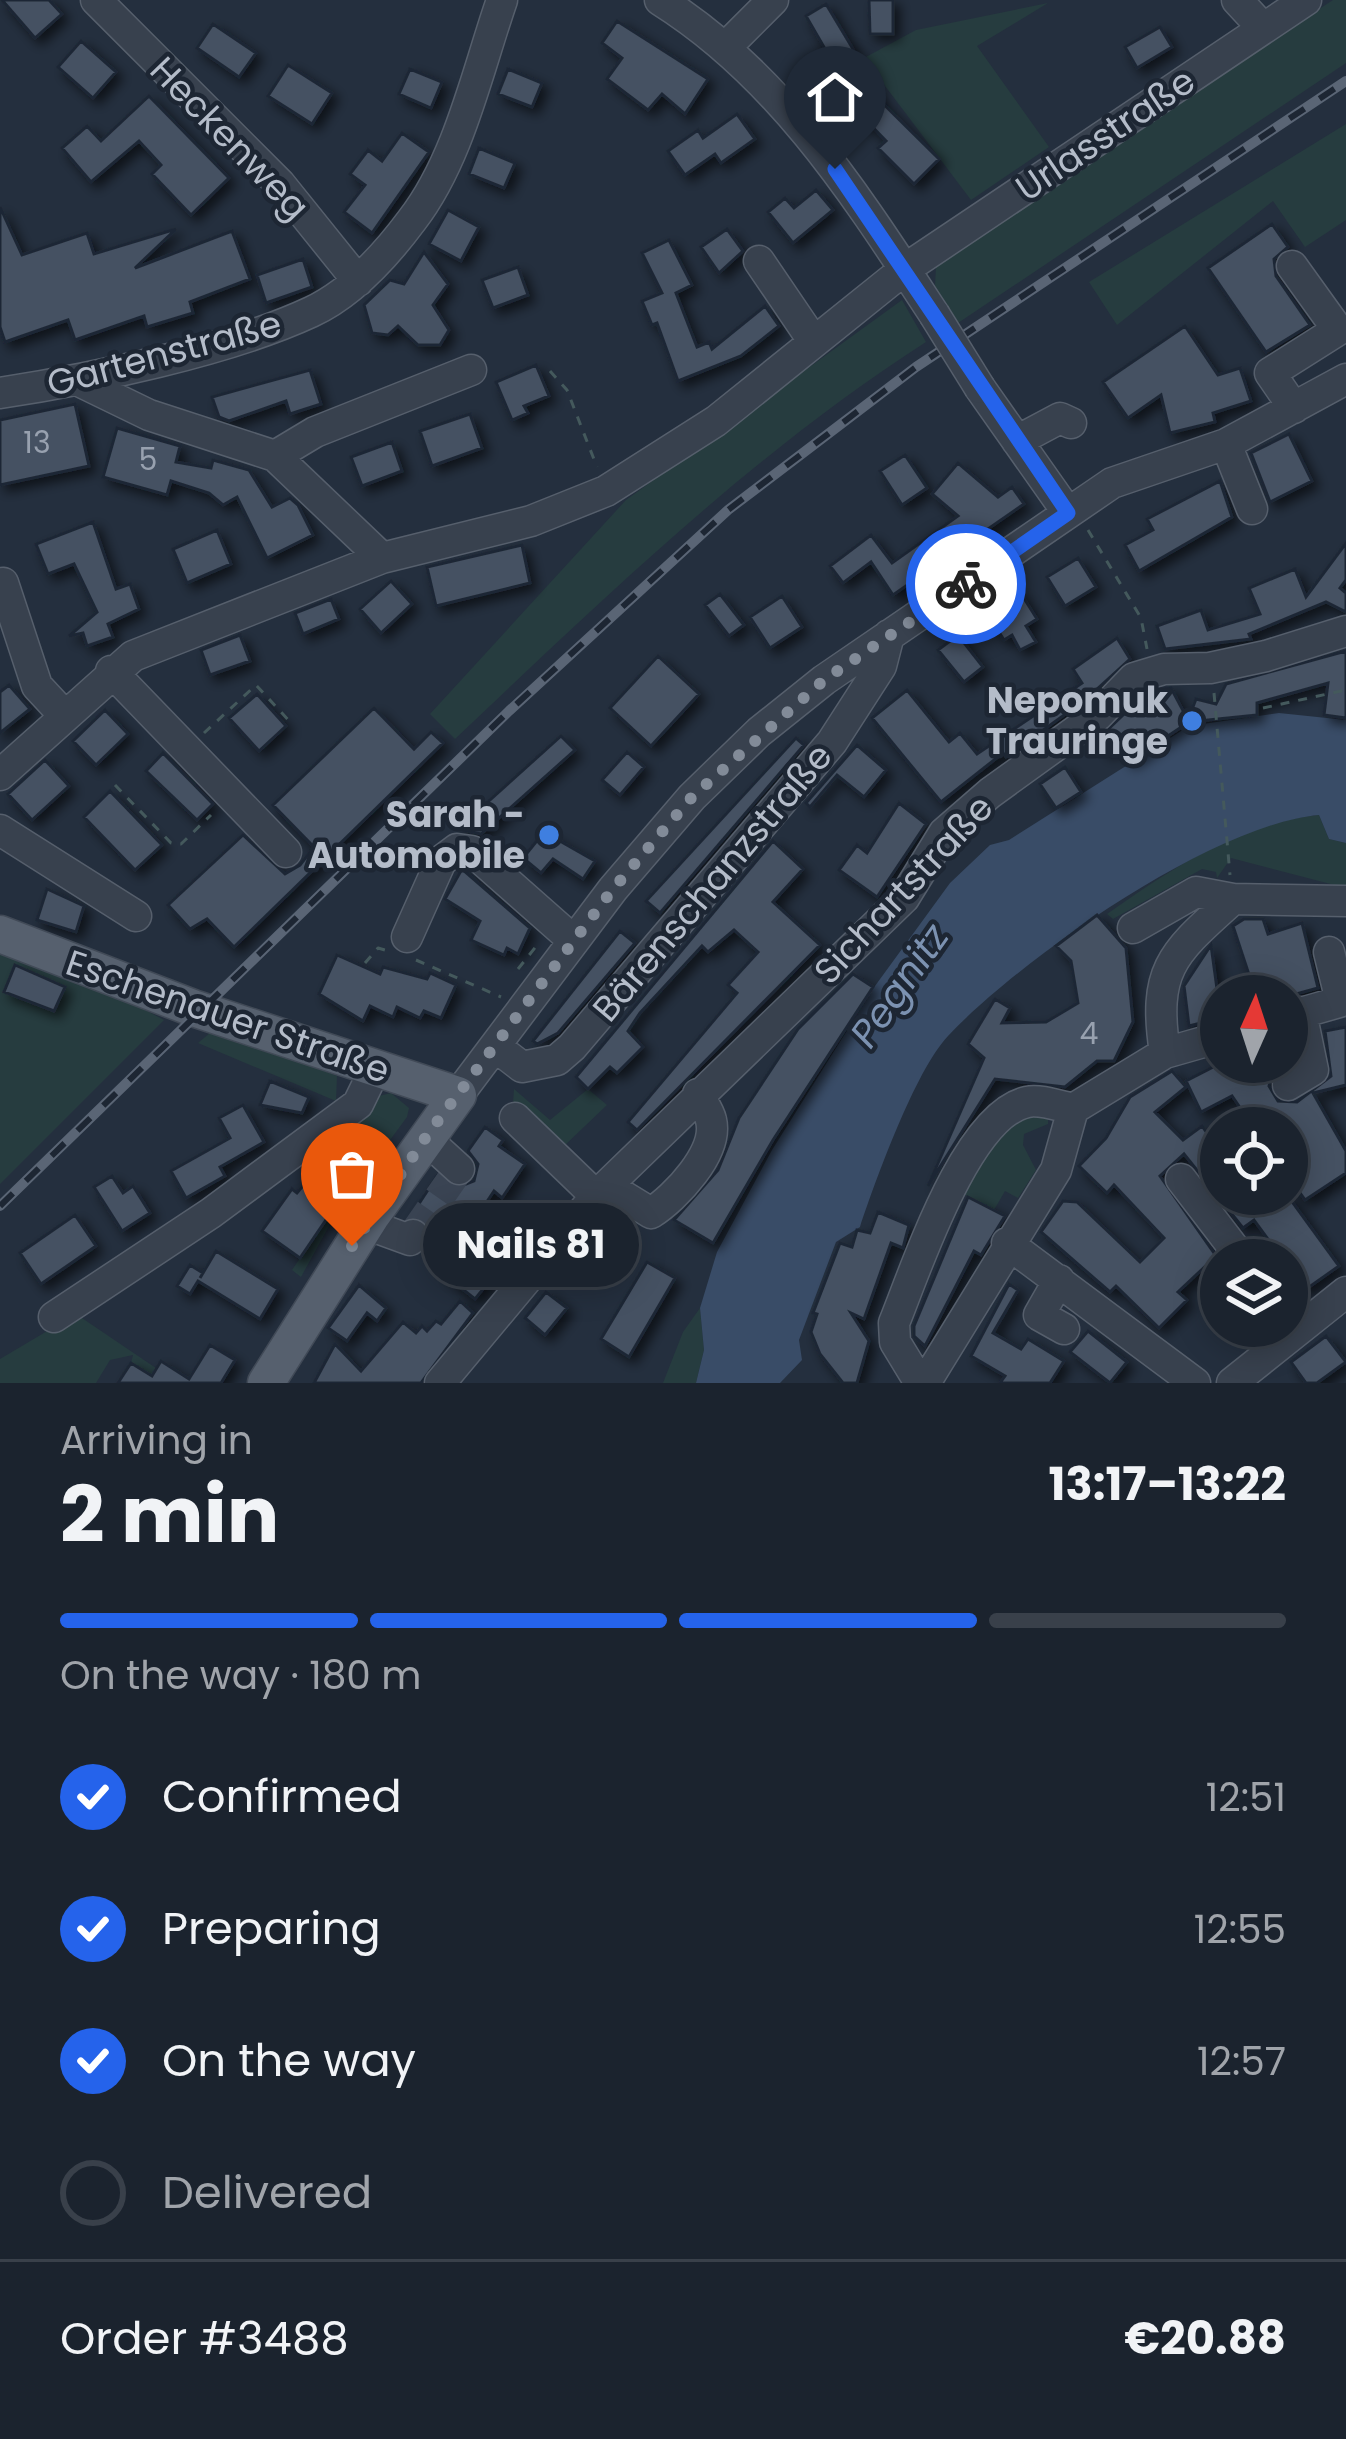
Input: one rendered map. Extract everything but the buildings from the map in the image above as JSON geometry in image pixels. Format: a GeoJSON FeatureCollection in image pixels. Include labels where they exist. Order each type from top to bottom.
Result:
{"type":"FeatureCollection","features":[{"type":"Feature","properties":{"kind":"main road","name":"Eschenauer Straße"},"geometry":{"type":"LineString","coordinates":[[0,934],[193,1008],[458,1095]]}},
{"type":"Feature","properties":{"kind":"main road"},"geometry":{"type":"LineString","coordinates":[[266,1383],[366,1224],[458,1095]]}},
{"type":"Feature","properties":{"kind":"street","name":"Heckenweg"},"geometry":{"type":"LineString","coordinates":[[96,0],[280,184],[358,281]]}},
{"type":"Feature","properties":{"kind":"street","name":"Gartenstraße"},"geometry":{"type":"LineString","coordinates":[[0,393],[79,381],[261,330],[313,311],[358,281],[413,219],[445,163],[502,0]]}},
{"type":"Feature","properties":{"kind":"street"},"geometry":{"type":"LineString","coordinates":[[660,0],[728,45],[800,124],[905,269],[1017,441],[1077,519]]}},
{"type":"Feature","properties":{"kind":"street"},"geometry":{"type":"LineString","coordinates":[[728,45],[772,0]]}},
{"type":"Feature","properties":{"kind":"street"},"geometry":{"type":"LineString","coordinates":[[1216,0],[1237,1],[1262,27]]}},
{"type":"Feature","properties":{"kind":"street","name":"Urlasstraße"},"geometry":{"type":"LineString","coordinates":[[0,776],[111,671],[133,656],[382,558],[532,521],[606,491],[716,421],[905,269],[1306,0]]}},
{"type":"Feature","properties":{"kind":"street"},"geometry":{"type":"LineString","coordinates":[[760,261],[814,341]]}},
{"type":"Feature","properties":{"kind":"street"},"geometry":{"type":"LineString","coordinates":[[1292,266],[1338,330],[1270,373],[1294,408]]}},
{"type":"Feature","properties":{"kind":"street"},"geometry":{"type":"LineString","coordinates":[[274,456],[315,432],[471,370]]}},
{"type":"Feature","properties":{"kind":"street"},"geometry":{"type":"LineString","coordinates":[[458,1095],[574,941],[692,797],[824,680],[1077,519],[1112,483],[1166,469],[1226,444],[1346,379]]}},
{"type":"Feature","properties":{"kind":"street"},"geometry":{"type":"LineString","coordinates":[[79,381],[148,415],[274,456],[382,558]]}},
{"type":"Feature","properties":{"kind":"street"},"geometry":{"type":"LineString","coordinates":[[1017,441],[1060,418],[1071,423]]}},
{"type":"Feature","properties":{"kind":"street"},"geometry":{"type":"LineString","coordinates":[[1226,444],[1252,509]]}},
{"type":"Feature","properties":{"kind":"street"},"geometry":{"type":"LineString","coordinates":[[2,583],[37,686],[64,715]]}},
{"type":"Feature","properties":{"kind":"street"},"geometry":{"type":"LineString","coordinates":[[1147,674],[1247,660],[1345,629]]}},
{"type":"Feature","properties":{"kind":"street","name":"Bärenschanzstraße"},"geometry":{"type":"LineString","coordinates":[[496,1047],[522,1067],[557,1060],[572,1047],[832,742],[881,666],[890,635]]}},
{"type":"Feature","properties":{"kind":"street"},"geometry":{"type":"LineString","coordinates":[[111,671],[286,852]]}},
{"type":"Feature","properties":{"kind":"street","name":"Sichartstraße"},"geometry":{"type":"LineString","coordinates":[[440,1383],[596,1196],[904,898],[944,833],[1098,715],[1116,692],[1147,674]]}},
{"type":"Feature","properties":{"kind":"street"},"geometry":{"type":"LineString","coordinates":[[0,830],[136,916]]}},
{"type":"Feature","properties":{"kind":"street"},"geometry":{"type":"LineString","coordinates":[[407,950],[440,861],[457,849],[472,851],[574,941]]}},
{"type":"Feature","properties":{"kind":"street"},"geometry":{"type":"LineString","coordinates":[[1165,1053],[1162,978],[1173,956],[1232,889]]}},
{"type":"Feature","properties":{"kind":"street"},"geometry":{"type":"LineString","coordinates":[[1132,928],[1196,892],[1232,889],[1346,901]]}},
{"type":"Feature","properties":{"kind":"street"},"geometry":{"type":"LineString","coordinates":[[1308,1011],[1343,1000],[1329,952]]}},
{"type":"Feature","properties":{"kind":"street"},"geometry":{"type":"LineString","coordinates":[[1073,1109],[1032,1100],[999,1116],[940,1208],[894,1323],[895,1342],[922,1383],[1056,1170],[1073,1109],[1165,1053],[1200,1043]]}},
{"type":"Feature","properties":{"kind":"street"},"geometry":{"type":"LineString","coordinates":[[54,1317],[212,1213],[358,1104],[376,1067]]}},
{"type":"Feature","properties":{"kind":"street"},"geometry":{"type":"LineString","coordinates":[[515,1118],[596,1196],[620,1194],[650,1220],[687,1180],[709,1144],[712,1123],[698,1094]]}},
{"type":"Feature","properties":{"kind":"street"},"geometry":{"type":"LineString","coordinates":[[425,1138],[459,1169]]}},
{"type":"Feature","properties":{"kind":"street"},"geometry":{"type":"LineString","coordinates":[[1181,1179],[1227,1239]]}},
{"type":"Feature","properties":{"kind":"street"},"geometry":{"type":"LineString","coordinates":[[366,1224],[410,1240],[413,1235]]}},
{"type":"Feature","properties":{"kind":"street"},"geometry":{"type":"LineString","coordinates":[[1007,1243],[1195,1383]]}},
{"type":"Feature","properties":{"kind":"street"},"geometry":{"type":"LineString","coordinates":[[1059,1280],[1039,1315],[1064,1329]]}},
{"type":"Feature","properties":{"kind":"street"},"geometry":{"type":"LineString","coordinates":[[1308,1315],[1346,1292]]}},
{"type":"Feature","properties":{"kind":"street"},"geometry":{"type":"LineString","coordinates":[[1232,1383],[1269,1347]]}},
{"type":"Feature","properties":{"kind":"path"},"geometry":{"type":"LineString","coordinates":[[550,371],[567,390],[606,491]]}},
{"type":"Feature","properties":{"kind":"path"},"geometry":{"type":"LineString","coordinates":[[1077,519],[1141,618],[1147,674]]}},
{"type":"Feature","properties":{"kind":"path"},"geometry":{"type":"LineString","coordinates":[[185,751],[256,686],[292,725]]}},
{"type":"Feature","properties":{"kind":"path"},"geometry":{"type":"LineString","coordinates":[[1263,708],[1346,690]]}},
{"type":"Feature","properties":{"kind":"path"},"geometry":{"type":"LineString","coordinates":[[1217,715],[1232,889]]}},
{"type":"Feature","properties":{"kind":"path"},"geometry":{"type":"LineString","coordinates":[[115,785],[171,843],[181,844],[230,797]]}},
{"type":"Feature","properties":{"kind":"path"},"geometry":{"type":"LineString","coordinates":[[365,963],[378,948],[407,950],[523,1012]]}},
{"type":"Feature","properties":{"kind":"green space"},"geometry":{"type":"Polygon","coordinates":[[[1333,0],[1346,0],[1346,63],[958,323],[935,286],[936,267],[958,245],[1333,0]]]}},
{"type":"Feature","properties":{"kind":"green space"},"geometry":{"type":"Polygon","coordinates":[[[1048,3],[977,46],[1049,147],[971,200],[864,58],[916,30],[1048,3]]]}},
{"type":"Feature","properties":{"kind":"green space"},"geometry":{"type":"Polygon","coordinates":[[[1346,124],[1346,220],[1305,247],[1273,201],[1117,325],[1089,282],[1346,124]]]}},
{"type":"Feature","properties":{"kind":"green space"},"geometry":{"type":"Polygon","coordinates":[[[902,300],[926,342],[800,431],[740,480],[455,739],[430,714],[626,500],[902,300]]]}},
{"type":"Feature","properties":{"kind":"green space"},"geometry":{"type":"Polygon","coordinates":[[[1319,815],[1329,839],[1346,843],[1346,888],[1231,858],[1217,878],[1216,872],[1202,869],[1113,919],[1107,914],[1207,850],[1261,827],[1319,815]]]}},
{"type":"Feature","properties":{"kind":"green space"},"geometry":{"type":"Polygon","coordinates":[[[0,948],[93,982],[164,1020],[0,1184],[0,948]]]}},
{"type":"Feature","properties":{"kind":"green space"},"geometry":{"type":"Polygon","coordinates":[[[217,1027],[337,1076],[336,1101],[198,1043],[217,1027]]]}},
{"type":"Feature","properties":{"kind":"green space"},"geometry":{"type":"Polygon","coordinates":[[[514,1089],[550,1120],[588,1089],[607,1105],[563,1147],[513,1104],[514,1089]]]}},
{"type":"Feature","properties":{"kind":"green space"},"geometry":{"type":"Polygon","coordinates":[[[391,1093],[409,1108],[407,1117],[335,1215],[301,1277],[292,1270],[368,1159],[331,1135],[379,1096],[391,1093]]]}},
{"type":"Feature","properties":{"kind":"green space"},"geometry":{"type":"Polygon","coordinates":[[[1033,1111],[1048,1118],[1048,1124],[1024,1134],[1023,1145],[1036,1170],[1018,1198],[1005,1191],[994,1210],[958,1191],[989,1141],[1033,1111]]]}},
{"type":"Feature","properties":{"kind":"green space"},"geometry":{"type":"Polygon","coordinates":[[[700,1308],[704,1350],[696,1383],[663,1383],[683,1332],[700,1308]]]}},
{"type":"Feature","properties":{"kind":"green space"},"geometry":{"type":"Polygon","coordinates":[[[76,1314],[178,1383],[163,1383],[131,1363],[133,1355],[110,1360],[96,1383],[0,1383],[0,1359],[76,1314]]]}},
{"type":"Feature","properties":{"kind":"water","name":"Pegnitz"},"geometry":{"type":"Polygon","coordinates":[[[1279,713],[1346,720],[1346,843],[1329,839],[1319,815],[1227,842],[1121,900],[1022,970],[935,1052],[898,1127],[860,1227],[836,1242],[799,1340],[802,1360],[780,1383],[696,1383],[704,1350],[700,1308],[717,1252],[772,1150],[875,986],[950,883],[990,845],[1009,840],[1189,726],[1279,713]]]}},
{"type":"Feature","properties":{"kind":"tunnel"},"geometry":{"type":"LineString","coordinates":[[413,1235],[459,1169]]}},
{"type":"Feature","properties":{"kind":"railway"},"geometry":{"type":"LineString","coordinates":[[0,1206],[509,711],[728,510],[916,367],[1346,81]]}},
{"type":"Feature","properties":{"kind":"way so far"},"geometry":{"type":"LineString","coordinates":[[352,1246],[428,1134],[613,889],[692,797],[824,680],[966,584]]}},
{"type":"Feature","properties":{"kind":"place","name":"Nepomuk Trauringe"},"geometry":{"type":"Point","coordinates":[1192,721]}},
{"type":"Feature","properties":{"kind":"place","name":"Sarah - Automobile"},"geometry":{"type":"Point","coordinates":[549,835]}},
{"type":"Feature","properties":{"kind":"place","name":"Nails 81"},"geometry":{"type":"Point","coordinates":[352,1246]}},
{"type":"Feature","properties":{"kind":"route"},"geometry":{"type":"LineString","coordinates":[[835,169],[1068,513],[966,584]]}}]}
